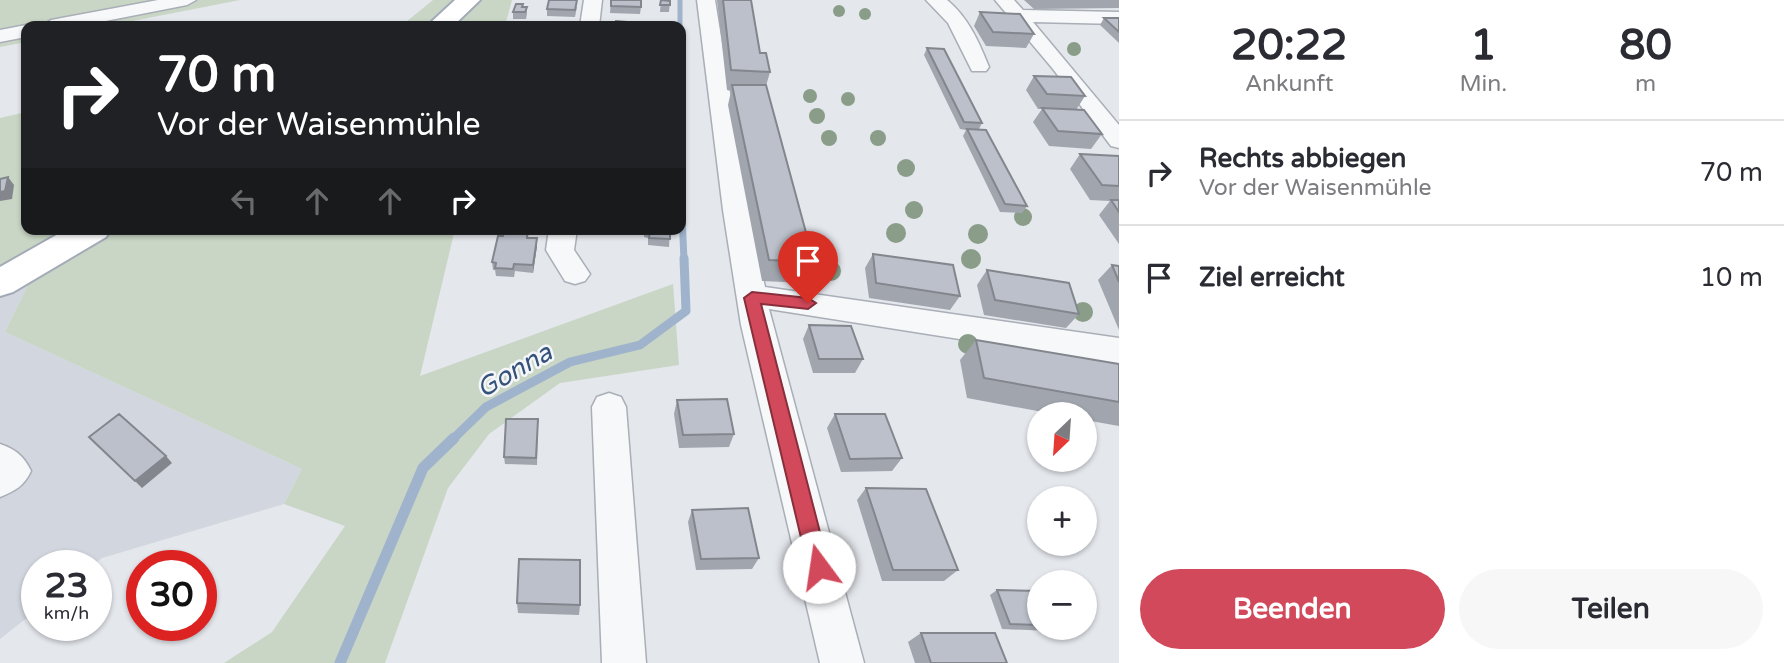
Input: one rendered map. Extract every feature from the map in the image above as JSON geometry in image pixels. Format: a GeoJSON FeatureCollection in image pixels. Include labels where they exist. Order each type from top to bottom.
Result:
{"type":"FeatureCollection","features":[{"type":"Feature","properties":{"kind":"main road"},"geometry":{"type":"LineString","coordinates":[[445,21],[469,0]]}},
{"type":"Feature","properties":{"kind":"main road"},"geometry":{"type":"LineString","coordinates":[[0,283],[83,235]]}},
{"type":"Feature","properties":{"kind":"street"},"geometry":{"type":"LineString","coordinates":[[77,21],[187,0]]}},
{"type":"Feature","properties":{"kind":"street"},"geometry":{"type":"LineString","coordinates":[[591,21],[593,0]]}},
{"type":"Feature","properties":{"kind":"street"},"geometry":{"type":"LineString","coordinates":[[706,0],[736,210],[752,298],[842,663]]}},
{"type":"Feature","properties":{"kind":"street"},"geometry":{"type":"LineString","coordinates":[[935,0],[949,9],[963,29],[979,67]]}},
{"type":"Feature","properties":{"kind":"street"},"geometry":{"type":"LineString","coordinates":[[1004,0],[1060,65],[1119,141]]}},
{"type":"Feature","properties":{"kind":"street"},"geometry":{"type":"LineString","coordinates":[[1018,16],[1119,18]]}},
{"type":"Feature","properties":{"kind":"street"},"geometry":{"type":"LineString","coordinates":[[0,36],[21,32]]}},
{"type":"Feature","properties":{"kind":"street"},"geometry":{"type":"LineString","coordinates":[[562,235],[560,250],[575,274]]}},
{"type":"Feature","properties":{"kind":"street"},"geometry":{"type":"LineString","coordinates":[[752,298],[783,299],[1119,351]]}},
{"type":"Feature","properties":{"kind":"street"},"geometry":{"type":"LineString","coordinates":[[609,407],[624,663]]}},
{"type":"Feature","properties":{"kind":"street"},"geometry":{"type":"LineString","coordinates":[[0,460],[12,471],[0,481]]}},
{"type":"Feature","properties":{"kind":"shaded area"},"geometry":{"type":"Polygon","coordinates":[[[30,281],[5,332],[302,469],[284,504],[112,555],[112,550],[21,550],[21,623],[0,639],[0,298],[30,281]]]}},
{"type":"Feature","properties":{"kind":"green space"},"geometry":{"type":"Polygon","coordinates":[[[0,0],[240,0],[133,21],[21,21],[21,43],[0,47],[0,0]]]}},
{"type":"Feature","properties":{"kind":"green space"},"geometry":{"type":"Polygon","coordinates":[[[433,0],[512,0],[506,21],[407,21],[433,0]]]}},
{"type":"Feature","properties":{"kind":"green space"},"geometry":{"type":"Polygon","coordinates":[[[21,113],[21,235],[454,235],[420,376],[673,284],[679,365],[560,383],[489,434],[448,488],[385,663],[224,663],[272,632],[345,526],[284,504],[302,469],[5,332],[29,283],[0,298],[0,118],[21,113]]]}},
{"type":"Feature","properties":{"kind":"building"},"geometry":{"type":"Polygon","coordinates":[[[549,0],[577,0],[575,10],[547,9],[549,0]]]}},
{"type":"Feature","properties":{"kind":"building"},"geometry":{"type":"Polygon","coordinates":[[[611,0],[641,0],[641,7],[611,6],[611,0]]]}},
{"type":"Feature","properties":{"kind":"building"},"geometry":{"type":"Polygon","coordinates":[[[661,0],[670,1],[670,5],[660,5],[661,0]]]}},
{"type":"Feature","properties":{"kind":"building"},"geometry":{"type":"Polygon","coordinates":[[[723,0],[751,0],[760,53],[766,53],[770,72],[731,70],[723,0]]]}},
{"type":"Feature","properties":{"kind":"building"},"geometry":{"type":"Polygon","coordinates":[[[516,4],[527,7],[525,12],[513,12],[516,4]]]}},
{"type":"Feature","properties":{"kind":"building"},"geometry":{"type":"Polygon","coordinates":[[[980,12],[1020,14],[1034,34],[993,32],[980,12]]]}},
{"type":"Feature","properties":{"kind":"building"},"geometry":{"type":"Polygon","coordinates":[[[1104,18],[1119,18],[1119,32],[1104,18]]]}},
{"type":"Feature","properties":{"kind":"building"},"geometry":{"type":"Polygon","coordinates":[[[927,48],[944,49],[982,123],[964,122],[927,48]]]}},
{"type":"Feature","properties":{"kind":"building"},"geometry":{"type":"Polygon","coordinates":[[[1034,76],[1071,77],[1085,96],[1047,94],[1034,76]]]}},
{"type":"Feature","properties":{"kind":"building"},"geometry":{"type":"Polygon","coordinates":[[[732,85],[766,85],[814,262],[769,260],[732,85]]]}},
{"type":"Feature","properties":{"kind":"building"},"geometry":{"type":"Polygon","coordinates":[[[1042,108],[1084,110],[1102,134],[1058,131],[1042,108]]]}},
{"type":"Feature","properties":{"kind":"building"},"geometry":{"type":"Polygon","coordinates":[[[967,129],[986,130],[1027,206],[1005,204],[967,129]]]}},
{"type":"Feature","properties":{"kind":"building"},"geometry":{"type":"Polygon","coordinates":[[[1080,154],[1119,156],[1119,186],[1102,185],[1080,154]]]}},
{"type":"Feature","properties":{"kind":"building"},"geometry":{"type":"Polygon","coordinates":[[[8,177],[5,191],[0,192],[0,179],[8,177]]]}},
{"type":"Feature","properties":{"kind":"building"},"geometry":{"type":"Polygon","coordinates":[[[1111,200],[1119,200],[1119,212],[1111,200]]]}},
{"type":"Feature","properties":{"kind":"building"},"geometry":{"type":"Polygon","coordinates":[[[527,235],[527,238],[537,238],[533,265],[514,264],[513,269],[495,268],[496,263],[492,262],[498,236],[527,235]]]}},
{"type":"Feature","properties":{"kind":"building"},"geometry":{"type":"Polygon","coordinates":[[[649,235],[670,235],[670,239],[649,238],[649,235]]]}},
{"type":"Feature","properties":{"kind":"building"},"geometry":{"type":"Polygon","coordinates":[[[873,254],[953,265],[960,296],[876,283],[873,254]]]}},
{"type":"Feature","properties":{"kind":"building"},"geometry":{"type":"Polygon","coordinates":[[[1112,265],[1119,266],[1119,282],[1112,265]]]}},
{"type":"Feature","properties":{"kind":"building"},"geometry":{"type":"Polygon","coordinates":[[[987,270],[1069,283],[1079,314],[995,300],[987,270]]]}},
{"type":"Feature","properties":{"kind":"building"},"geometry":{"type":"Polygon","coordinates":[[[809,325],[851,326],[863,359],[819,359],[809,325]]]}},
{"type":"Feature","properties":{"kind":"building"},"geometry":{"type":"Polygon","coordinates":[[[976,340],[1119,364],[1119,402],[984,378],[976,340]]]}},
{"type":"Feature","properties":{"kind":"building"},"geometry":{"type":"Polygon","coordinates":[[[727,399],[734,434],[683,435],[677,400],[727,399]]]}},
{"type":"Feature","properties":{"kind":"building"},"geometry":{"type":"Polygon","coordinates":[[[119,414],[166,456],[135,481],[89,437],[119,414]]]}},
{"type":"Feature","properties":{"kind":"building"},"geometry":{"type":"Polygon","coordinates":[[[835,414],[885,414],[902,458],[850,459],[835,414]]]}},
{"type":"Feature","properties":{"kind":"building"},"geometry":{"type":"Polygon","coordinates":[[[506,419],[538,419],[536,458],[504,457],[506,419]]]}},
{"type":"Feature","properties":{"kind":"building"},"geometry":{"type":"Polygon","coordinates":[[[866,488],[926,489],[958,570],[893,570],[866,488]]]}},
{"type":"Feature","properties":{"kind":"building"},"geometry":{"type":"Polygon","coordinates":[[[748,508],[759,558],[701,559],[692,510],[748,508]]]}},
{"type":"Feature","properties":{"kind":"building"},"geometry":{"type":"Polygon","coordinates":[[[519,559],[580,560],[580,605],[517,603],[519,559]]]}},
{"type":"Feature","properties":{"kind":"building"},"geometry":{"type":"Polygon","coordinates":[[[997,590],[1027,591],[1027,625],[1010,624],[997,590]]]}},
{"type":"Feature","properties":{"kind":"building"},"geometry":{"type":"Polygon","coordinates":[[[921,633],[995,633],[1007,663],[931,663],[921,633]]]}},
{"type":"Feature","properties":{"kind":"waterway","name":"Gonna"},"geometry":{"type":"LineString","coordinates":[[680,0],[680,21]]}},
{"type":"Feature","properties":{"kind":"waterway","name":"Gonna"},"geometry":{"type":"LineString","coordinates":[[683,235],[684,260]]}},
{"type":"Feature","properties":{"kind":"waterway","name":"Gonna"},"geometry":{"type":"LineString","coordinates":[[453,439],[486,407],[570,362],[640,345],[686,311],[684,258]]}},
{"type":"Feature","properties":{"kind":"waterway","name":"Gonna"},"geometry":{"type":"LineString","coordinates":[[340,663],[423,468],[454,438]]}},
{"type":"Feature","properties":{"kind":"route"},"geometry":{"type":"LineString","coordinates":[[808,303],[752,298],[819,567]]}}]}
